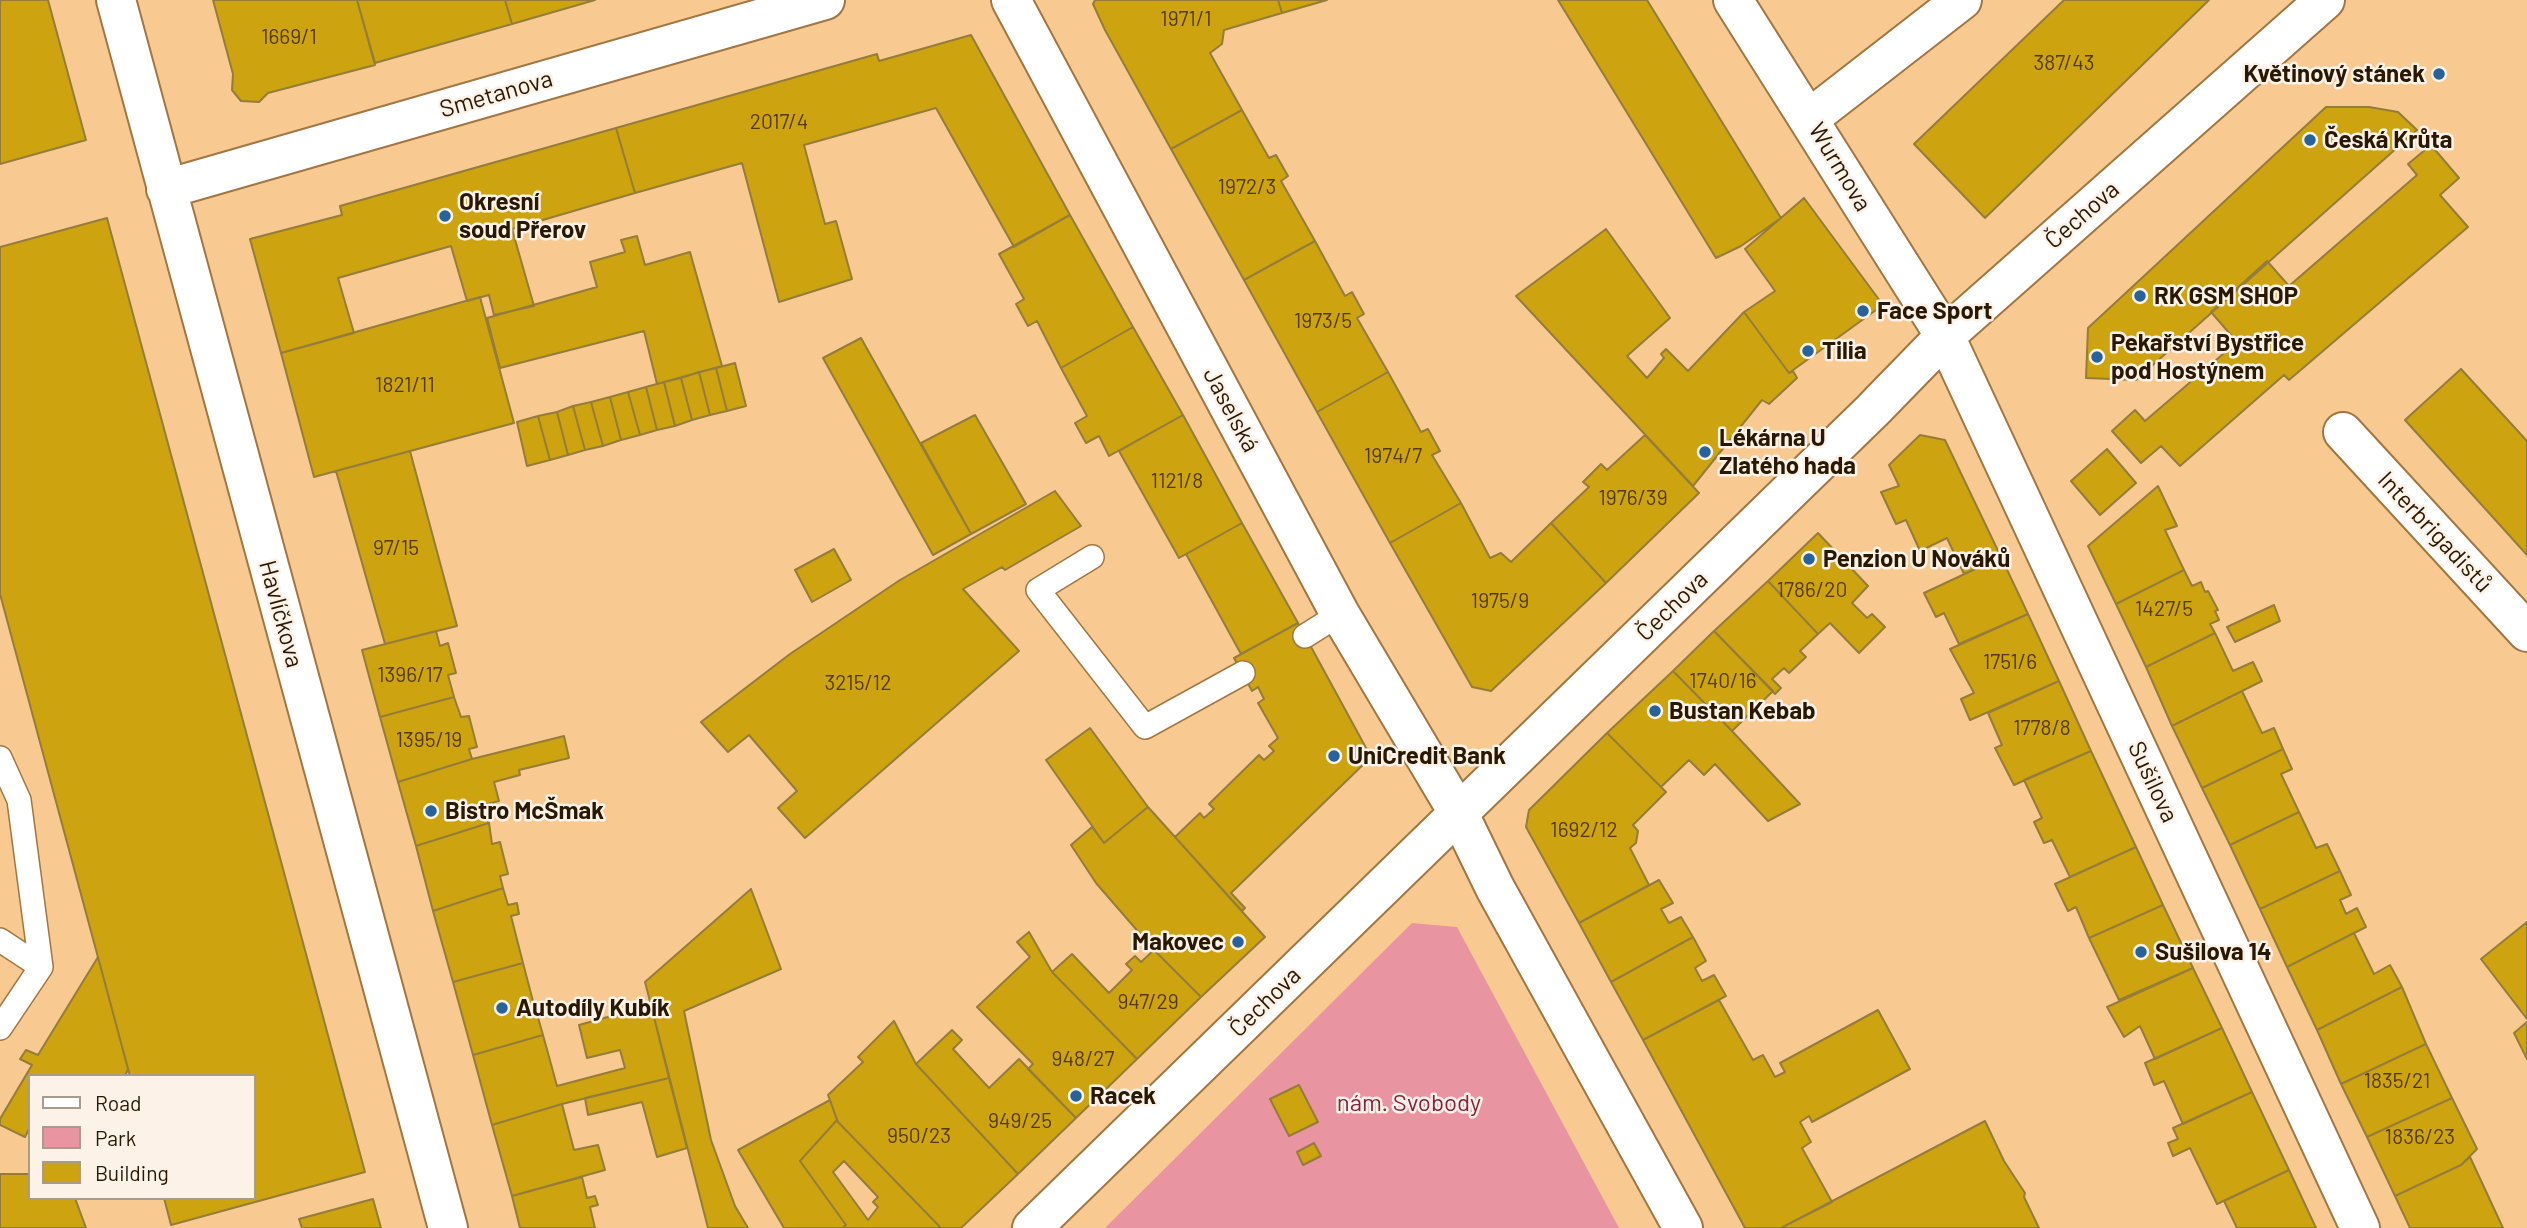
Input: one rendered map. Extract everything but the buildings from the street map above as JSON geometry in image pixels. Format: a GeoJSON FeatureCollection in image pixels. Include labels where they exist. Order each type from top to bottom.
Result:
{"type":"FeatureCollection","features":[{"type":"Feature","properties":{"kind":"street","name":"Havlíčkova"},"geometry":{"type":"LineString","coordinates":[[116,0],[448,1228]]}},
{"type":"Feature","properties":{"kind":"street","name":"Smetanova"},"geometry":{"type":"LineString","coordinates":[[166,190],[825,0]]}},
{"type":"Feature","properties":{"kind":"street","name":"Jaselská"},"geometry":{"type":"LineString","coordinates":[[1011,0],[1340,614],[1459,814]]}},
{"type":"Feature","properties":{"kind":"street","name":"Wurmova"},"geometry":{"type":"LineString","coordinates":[[1733,0],[1810,118],[1945,336]]}},
{"type":"Feature","properties":{"kind":"street"},"geometry":{"type":"LineString","coordinates":[[1810,118],[1962,0]]}},
{"type":"Feature","properties":{"kind":"street","name":"Čechova"},"geometry":{"type":"LineString","coordinates":[[1032,1228],[1872,411],[1945,336],[2305,7]]}},
{"type":"Feature","properties":{"kind":"street","name":"Sušilova"},"geometry":{"type":"LineString","coordinates":[[1945,336],[2360,1228]]}},
{"type":"Feature","properties":{"kind":"street","name":"Interbrigadistů"},"geometry":{"type":"LineString","coordinates":[[2343,432],[2527,632]]}},
{"type":"Feature","properties":{"kind":"street"},"geometry":{"type":"LineString","coordinates":[[1459,814],[1495,888],[1684,1228]]}},
{"type":"Feature","properties":{"kind":"lane"},"geometry":{"type":"LineString","coordinates":[[1092,557],[1038,590],[1145,727],[1243,673]]}},
{"type":"Feature","properties":{"kind":"lane"},"geometry":{"type":"LineString","coordinates":[[1305,636],[1340,614]]}},
{"type":"Feature","properties":{"kind":"lane"},"geometry":{"type":"LineString","coordinates":[[0,758],[19,800],[41,967],[0,1028]]}},
{"type":"Feature","properties":{"kind":"lane"},"geometry":{"type":"LineString","coordinates":[[0,813],[19,800]]}},
{"type":"Feature","properties":{"kind":"lane"},"geometry":{"type":"LineString","coordinates":[[0,940],[41,967]]}},
{"type":"Feature","properties":{"kind":"green space","name":"nám. Svobody"},"geometry":{"type":"Polygon","coordinates":[[[1412,923],[1457,927],[1619,1228],[1105,1228],[1412,923]]]}},
{"type":"Feature","properties":{"kind":"place","name":"Květinový stánek"},"geometry":{"type":"Point","coordinates":[2439,74]}},
{"type":"Feature","properties":{"kind":"place","name":"Česká Krůta"},"geometry":{"type":"Point","coordinates":[2310,140]}},
{"type":"Feature","properties":{"kind":"place","name":"Okresní soud Přerov"},"geometry":{"type":"Point","coordinates":[445,216]}},
{"type":"Feature","properties":{"kind":"place","name":"RK GSM SHOP"},"geometry":{"type":"Point","coordinates":[2140,296]}},
{"type":"Feature","properties":{"kind":"place","name":"Face Sport"},"geometry":{"type":"Point","coordinates":[1863,311]}},
{"type":"Feature","properties":{"kind":"place","name":"Tilia"},"geometry":{"type":"Point","coordinates":[1808,351]}},
{"type":"Feature","properties":{"kind":"place","name":"Pekařství Bystřice pod Hostýnem"},"geometry":{"type":"Point","coordinates":[2097,357]}},
{"type":"Feature","properties":{"kind":"place","name":"Lékárna U Zlatého hada"},"geometry":{"type":"Point","coordinates":[1705,452]}},
{"type":"Feature","properties":{"kind":"place","name":"Penzion U Nováků"},"geometry":{"type":"Point","coordinates":[1809,559]}},
{"type":"Feature","properties":{"kind":"place","name":"Bustan Kebab"},"geometry":{"type":"Point","coordinates":[1655,711]}},
{"type":"Feature","properties":{"kind":"place","name":"UniCredit Bank"},"geometry":{"type":"Point","coordinates":[1334,756]}},
{"type":"Feature","properties":{"kind":"place","name":"Bistro McŠmak"},"geometry":{"type":"Point","coordinates":[431,811]}},
{"type":"Feature","properties":{"kind":"place","name":"Makovec"},"geometry":{"type":"Point","coordinates":[1238,942]}},
{"type":"Feature","properties":{"kind":"place","name":"Sušilova 14"},"geometry":{"type":"Point","coordinates":[2141,952]}},
{"type":"Feature","properties":{"kind":"place","name":"Autodíly Kubík"},"geometry":{"type":"Point","coordinates":[502,1008]}},
{"type":"Feature","properties":{"kind":"place","name":"Racek"},"geometry":{"type":"Point","coordinates":[1076,1096]}}]}
